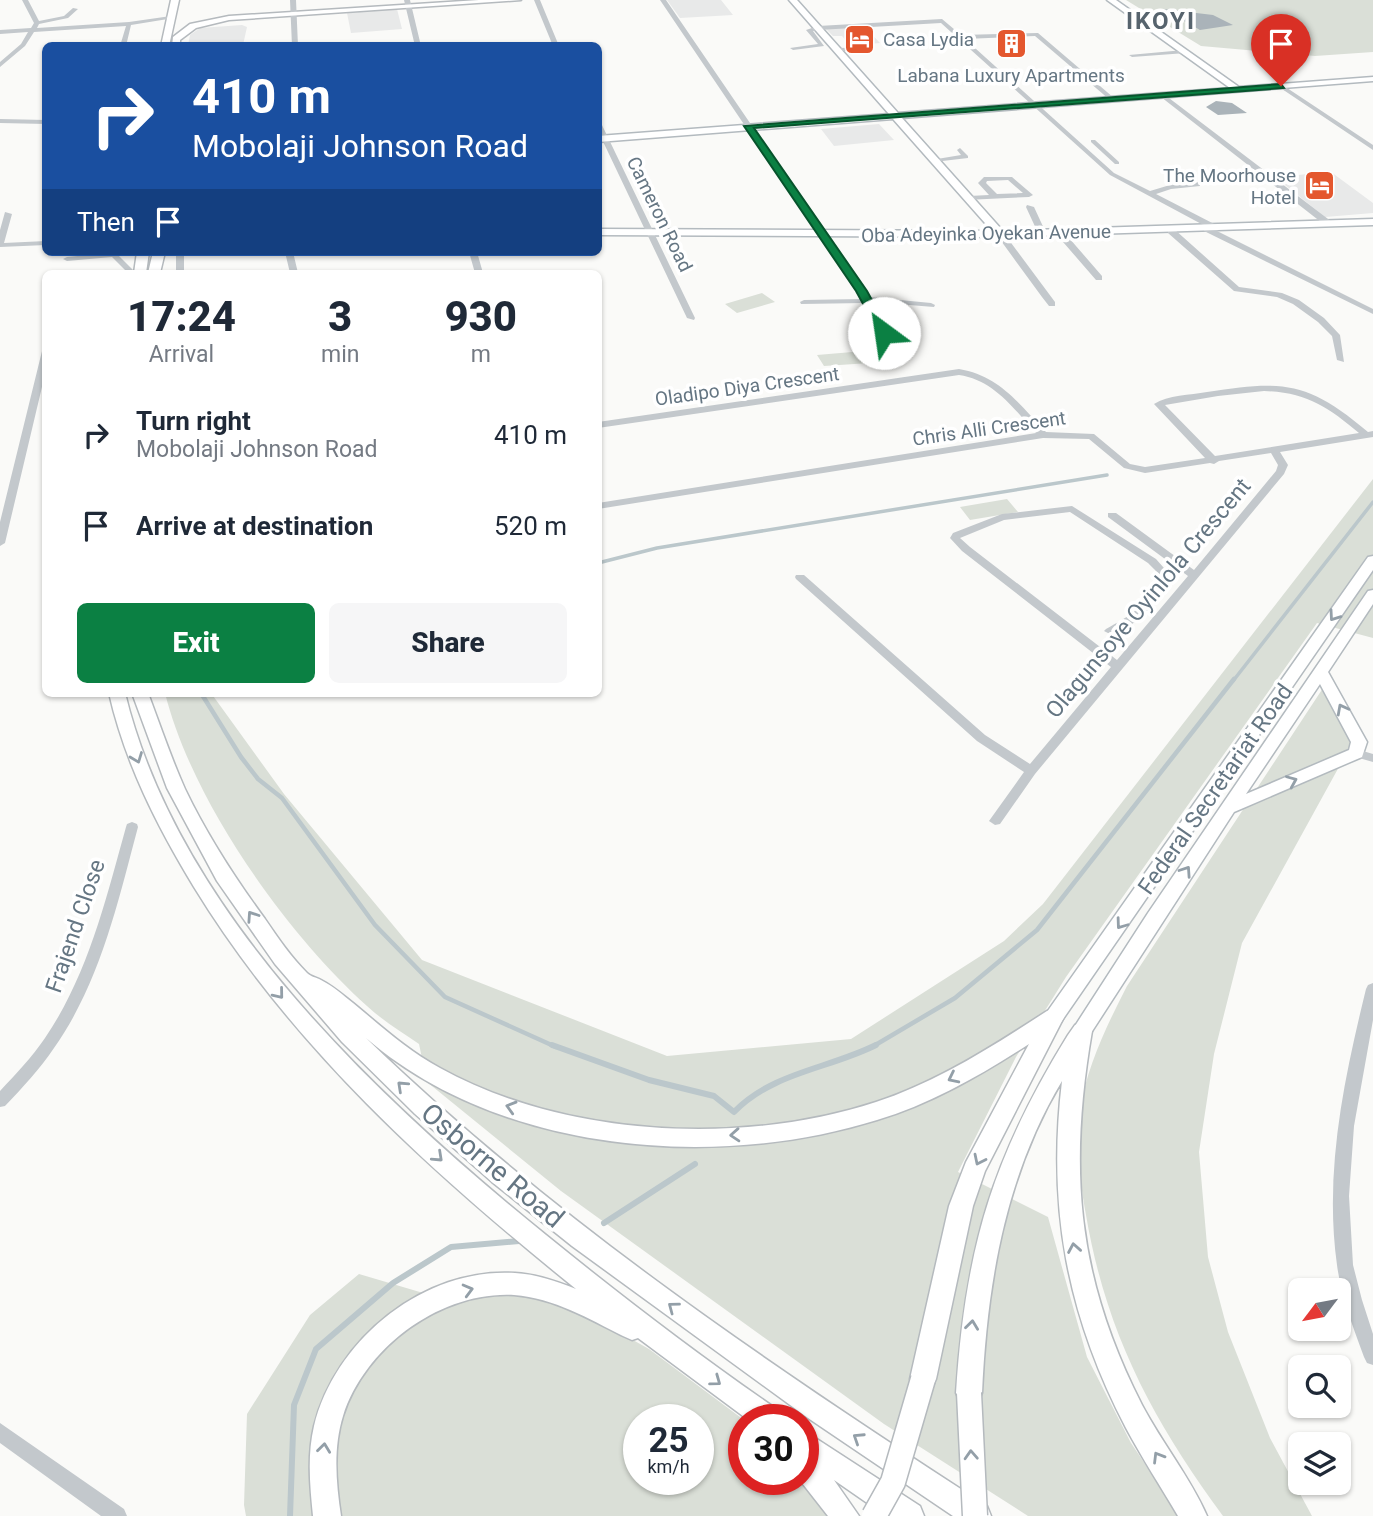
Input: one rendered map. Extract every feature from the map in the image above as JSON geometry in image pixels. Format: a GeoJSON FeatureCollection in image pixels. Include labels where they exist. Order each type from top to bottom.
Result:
{"type":"FeatureCollection","features":[{"type":"Feature","properties":{"kind":"main road"},"geometry":{"type":"LineString","coordinates":[[166,42],[176,0]]}},
{"type":"Feature","properties":{"kind":"main road"},"geometry":{"type":"LineString","coordinates":[[182,0],[184,13]]}},
{"type":"Feature","properties":{"kind":"main road"},"geometry":{"type":"LineString","coordinates":[[408,3],[443,0]]}},
{"type":"Feature","properties":{"kind":"main road"},"geometry":{"type":"LineString","coordinates":[[193,16],[293,8],[517,0]]}},
{"type":"Feature","properties":{"kind":"main road"},"geometry":{"type":"LineString","coordinates":[[793,0],[1000,234]]}},
{"type":"Feature","properties":{"kind":"main road"},"geometry":{"type":"LineString","coordinates":[[1111,0],[1237,89]]}},
{"type":"Feature","properties":{"kind":"main road"},"geometry":{"type":"LineString","coordinates":[[176,42],[184,32],[199,24],[293,8]]}},
{"type":"Feature","properties":{"kind":"main road"},"geometry":{"type":"LineString","coordinates":[[166,42],[185,24],[215,16]]}},
{"type":"Feature","properties":{"kind":"main road"},"geometry":{"type":"LineString","coordinates":[[603,139],[1373,79]]}},
{"type":"Feature","properties":{"kind":"main road","name":"Oba Adeyinka Oyekan Avenue"},"geometry":{"type":"LineString","coordinates":[[602,232],[1000,234],[1373,222]]}},
{"type":"Feature","properties":{"kind":"main road","name":"Federal Secretariat Road"},"geometry":{"type":"LineString","coordinates":[[1054,1017],[1373,560]]}},
{"type":"Feature","properties":{"kind":"main road","name":"Federal Secretariat Road"},"geometry":{"type":"LineString","coordinates":[[1082,1031],[1373,594]]}},
{"type":"Feature","properties":{"kind":"main road"},"geometry":{"type":"LineString","coordinates":[[1229,808],[1363,747],[1321,671]]}},
{"type":"Feature","properties":{"kind":"main road","name":"Osborne Road"},"geometry":{"type":"LineString","coordinates":[[118,697],[141,770],[181,850],[233,933],[297,1016],[337,1059],[476,1194],[669,1346],[748,1404]]}},
{"type":"Feature","properties":{"kind":"main road","name":"Osborne Road"},"geometry":{"type":"LineString","coordinates":[[141,697],[156,748],[203,841],[262,931],[297,976],[366,1053],[417,1100],[597,1252],[731,1351],[976,1516]]}},
{"type":"Feature","properties":{"kind":"main road"},"geometry":{"type":"LineString","coordinates":[[297,976],[336,998],[388,1045],[462,1090],[502,1105],[590,1128],[678,1138],[772,1133],[875,1112],[1022,1050]]}},
{"type":"Feature","properties":{"kind":"main road"},"geometry":{"type":"LineString","coordinates":[[874,1516],[893,1482],[909,1432],[961,1206],[974,1169],[1022,1050],[1054,1017]]}},
{"type":"Feature","properties":{"kind":"main road"},"geometry":{"type":"LineString","coordinates":[[976,1516],[969,1393],[971,1331],[979,1275],[1003,1179],[1040,1099],[1066,1070],[1082,1031]]}},
{"type":"Feature","properties":{"kind":"main road"},"geometry":{"type":"LineString","coordinates":[[1066,1070],[1068,1213],[1080,1280],[1093,1327],[1117,1381],[1193,1516]]}},
{"type":"Feature","properties":{"kind":"main road"},"geometry":{"type":"LineString","coordinates":[[327,1516],[323,1453],[330,1415],[345,1382],[364,1354],[417,1309],[446,1296],[479,1287],[511,1284],[541,1288],[571,1298],[669,1346]]}},
{"type":"Feature","properties":{"kind":"main road"},"geometry":{"type":"LineString","coordinates":[[819,1454],[910,1516]]}},
{"type":"Feature","properties":{"kind":"main road"},"geometry":{"type":"LineString","coordinates":[[819,1483],[845,1516]]}},
{"type":"Feature","properties":{"kind":"street"},"geometry":{"type":"LineString","coordinates":[[25,0],[37,23]]}},
{"type":"Feature","properties":{"kind":"street"},"geometry":{"type":"LineString","coordinates":[[537,0],[554,42]]}},
{"type":"Feature","properties":{"kind":"street"},"geometry":{"type":"LineString","coordinates":[[663,0],[866,300],[884,333]]}},
{"type":"Feature","properties":{"kind":"street"},"geometry":{"type":"LineString","coordinates":[[408,3],[417,42]]}},
{"type":"Feature","properties":{"kind":"street"},"geometry":{"type":"LineString","coordinates":[[293,8],[295,42]]}},
{"type":"Feature","properties":{"kind":"street"},"geometry":{"type":"LineString","coordinates":[[0,65],[23,45],[37,23],[66,17],[75,9]]}},
{"type":"Feature","properties":{"kind":"street"},"geometry":{"type":"LineString","coordinates":[[0,32],[129,24],[171,18]]}},
{"type":"Feature","properties":{"kind":"street"},"geometry":{"type":"LineString","coordinates":[[793,48],[822,45],[809,30],[818,28],[936,20],[947,24],[1112,174],[1373,312]]}},
{"type":"Feature","properties":{"kind":"street"},"geometry":{"type":"LineString","coordinates":[[124,42],[129,24]]}},
{"type":"Feature","properties":{"kind":"street"},"geometry":{"type":"LineString","coordinates":[[961,37],[1036,34],[1112,99]]}},
{"type":"Feature","properties":{"kind":"street"},"geometry":{"type":"LineString","coordinates":[[840,50],[869,49]]}},
{"type":"Feature","properties":{"kind":"street"},"geometry":{"type":"LineString","coordinates":[[1132,55],[1184,52]]}},
{"type":"Feature","properties":{"kind":"street"},"geometry":{"type":"LineString","coordinates":[[1281,86],[1373,148]]}},
{"type":"Feature","properties":{"kind":"street"},"geometry":{"type":"LineString","coordinates":[[1163,96],[1329,224]]}},
{"type":"Feature","properties":{"kind":"street"},"geometry":{"type":"LineString","coordinates":[[0,121],[42,122]]}},
{"type":"Feature","properties":{"kind":"street","name":"Cameron Road"},"geometry":{"type":"LineString","coordinates":[[603,139],[691,318]]}},
{"type":"Feature","properties":{"kind":"street"},"geometry":{"type":"LineString","coordinates":[[1093,141],[1117,163]]}},
{"type":"Feature","properties":{"kind":"street"},"geometry":{"type":"LineString","coordinates":[[934,160],[965,157],[960,150]]}},
{"type":"Feature","properties":{"kind":"street"},"geometry":{"type":"LineString","coordinates":[[1088,153],[1105,152]]}},
{"type":"Feature","properties":{"kind":"street"},"geometry":{"type":"LineString","coordinates":[[969,198],[995,197],[1029,195],[1010,178],[984,179],[982,183],[995,197]]}},
{"type":"Feature","properties":{"kind":"street"},"geometry":{"type":"LineString","coordinates":[[1149,194],[1170,187],[1197,184]]}},
{"type":"Feature","properties":{"kind":"street"},"geometry":{"type":"LineString","coordinates":[[1030,207],[1042,233]]}},
{"type":"Feature","properties":{"kind":"street"},"geometry":{"type":"LineString","coordinates":[[8,214],[0,246],[42,243]]}},
{"type":"Feature","properties":{"kind":"street"},"geometry":{"type":"LineString","coordinates":[[1171,230],[1237,289],[1296,302],[1336,335],[1341,360]]}},
{"type":"Feature","properties":{"kind":"street"},"geometry":{"type":"LineString","coordinates":[[1060,233],[1099,278]]}},
{"type":"Feature","properties":{"kind":"street"},"geometry":{"type":"LineString","coordinates":[[1000,234],[1025,266],[1027,275],[1052,304]]}},
{"type":"Feature","properties":{"kind":"street"},"geometry":{"type":"LineString","coordinates":[[67,258],[91,256]]}},
{"type":"Feature","properties":{"kind":"street"},"geometry":{"type":"LineString","coordinates":[[117,256],[129,270]]}},
{"type":"Feature","properties":{"kind":"street"},"geometry":{"type":"LineString","coordinates":[[804,302],[866,300],[931,305]]}},
{"type":"Feature","properties":{"kind":"street"},"geometry":{"type":"LineString","coordinates":[[0,543],[42,366]]}},
{"type":"Feature","properties":{"kind":"street","name":"Oladipo Diya Crescent"},"geometry":{"type":"LineString","coordinates":[[602,424],[959,372],[976,374],[989,380],[1043,435]]}},
{"type":"Feature","properties":{"kind":"street"},"geometry":{"type":"LineString","coordinates":[[1214,460],[1159,404],[1248,389],[1288,387],[1334,406],[1370,435]]}},
{"type":"Feature","properties":{"kind":"street","name":"Chris Alli Crescent"},"geometry":{"type":"LineString","coordinates":[[602,505],[1043,435],[1091,436],[1135,470],[1370,435]]}},
{"type":"Feature","properties":{"kind":"street","name":"Olagunsoye Oyinlola Crescent"},"geometry":{"type":"LineString","coordinates":[[995,821],[1031,771],[1280,472],[1283,465],[1274,450]]}},
{"type":"Feature","properties":{"kind":"street"},"geometry":{"type":"LineString","coordinates":[[1110,631],[1140,612],[1166,582],[1166,576],[1152,561],[1080,513],[1063,508],[990,521],[955,538],[1117,666]]}},
{"type":"Feature","properties":{"kind":"street"},"geometry":{"type":"LineString","coordinates":[[1112,515],[1194,575]]}},
{"type":"Feature","properties":{"kind":"street"},"geometry":{"type":"LineString","coordinates":[[800,578],[981,738],[1031,771]]}},
{"type":"Feature","properties":{"kind":"street"},"geometry":{"type":"LineString","coordinates":[[1363,747],[1373,758]]}},
{"type":"Feature","properties":{"kind":"street","name":"Frajend Close"},"geometry":{"type":"LineString","coordinates":[[0,1101],[42,1059],[85,980],[110,908],[132,827]]}},
{"type":"Feature","properties":{"kind":"street"},"geometry":{"type":"LineString","coordinates":[[1373,989],[1342,1160],[1341,1202],[1345,1265],[1373,1357]]}},
{"type":"Feature","properties":{"kind":"street"},"geometry":{"type":"LineString","coordinates":[[0,1432],[117,1516]]}},
{"type":"Feature","properties":{"kind":"shaded area"},"geometry":{"type":"Polygon","coordinates":[[[667,0],[721,0],[733,15],[680,18],[667,0]]]}},
{"type":"Feature","properties":{"kind":"shaded area"},"geometry":{"type":"Polygon","coordinates":[[[1126,0],[1373,0],[1373,52],[1315,56],[1201,46],[1126,0]]]}},
{"type":"Feature","properties":{"kind":"shaded area"},"geometry":{"type":"Polygon","coordinates":[[[397,9],[402,29],[351,33],[347,13],[397,9]]]}},
{"type":"Feature","properties":{"kind":"shaded area"},"geometry":{"type":"Polygon","coordinates":[[[242,25],[247,27],[244,42],[189,42],[190,35],[200,28],[242,25]]]}},
{"type":"Feature","properties":{"kind":"shaded area"},"geometry":{"type":"Polygon","coordinates":[[[864,26],[880,43],[846,46],[848,43],[842,36],[833,36],[826,29],[864,26]]]}},
{"type":"Feature","properties":{"kind":"shaded area"},"geometry":{"type":"Polygon","coordinates":[[[879,124],[894,140],[834,146],[821,129],[879,124]]]}},
{"type":"Feature","properties":{"kind":"shaded area","name":"The Moorhouse Hotel"},"geometry":{"type":"Polygon","coordinates":[[[1331,172],[1373,203],[1373,213],[1325,217],[1275,177],[1331,172]]]}},
{"type":"Feature","properties":{"kind":"shaded area"},"geometry":{"type":"Polygon","coordinates":[[[762,293],[775,302],[737,313],[725,304],[762,293]]]}},
{"type":"Feature","properties":{"kind":"shaded area"},"geometry":{"type":"Polygon","coordinates":[[[864,351],[870,363],[824,366],[817,355],[864,351]]]}},
{"type":"Feature","properties":{"kind":"shaded area"},"geometry":{"type":"Polygon","coordinates":[[[1373,479],[1373,638],[1317,623],[1066,977],[1016,1057],[958,1172],[1048,1217],[1087,1357],[1131,1443],[1180,1516],[1028,1516],[884,1424],[561,1191],[427,1082],[419,1044],[373,1011],[336,976],[274,903],[219,820],[196,777],[166,697],[214,697],[284,794],[422,960],[667,1056],[851,1039],[1004,941],[1043,904],[1373,479]]]}},
{"type":"Feature","properties":{"kind":"shaded area"},"geometry":{"type":"Polygon","coordinates":[[[1007,499],[1018,512],[970,520],[960,507],[1007,499]]]}},
{"type":"Feature","properties":{"kind":"shaded area"},"geometry":{"type":"Polygon","coordinates":[[[1325,685],[1356,736],[1242,943],[1214,1054],[1199,1152],[1208,1257],[1228,1332],[1270,1438],[1288,1471],[1288,1495],[1301,1495],[1312,1516],[1223,1516],[1154,1410],[1120,1337],[1106,1298],[1086,1215],[1078,1149],[1079,1123],[1083,1094],[1093,1062],[1127,986],[1325,685]]]}},
{"type":"Feature","properties":{"kind":"shaded area"},"geometry":{"type":"Polygon","coordinates":[[[359,1274],[457,1303],[512,1291],[567,1303],[649,1349],[728,1408],[728,1495],[819,1495],[819,1491],[852,1516],[246,1516],[244,1505],[247,1414],[310,1315],[359,1274]]]}},
{"type":"Feature","properties":{"kind":"building"},"geometry":{"type":"Polygon","coordinates":[[[1163,9],[1213,15],[1233,25],[1200,30],[1163,9]]]}},
{"type":"Feature","properties":{"kind":"building"},"geometry":{"type":"Polygon","coordinates":[[[1216,101],[1232,103],[1247,113],[1218,115],[1206,107],[1216,101]]]}},
{"type":"Feature","properties":{"kind":"waterway"},"geometry":{"type":"LineString","coordinates":[[602,562],[657,548],[1107,475]]}},
{"type":"Feature","properties":{"kind":"waterway"},"geometry":{"type":"LineString","coordinates":[[1233,681],[1373,502]]}},
{"type":"Feature","properties":{"kind":"waterway"},"geometry":{"type":"LineString","coordinates":[[874,1046],[955,998],[1037,930],[1234,679]]}},
{"type":"Feature","properties":{"kind":"waterway"},"geometry":{"type":"LineString","coordinates":[[204,697],[241,757],[258,779],[282,798],[375,925],[445,997],[556,1047]]}},
{"type":"Feature","properties":{"kind":"waterway"},"geometry":{"type":"LineString","coordinates":[[552,1045],[649,1080],[714,1096],[734,1112],[766,1088],[874,1046]]}},
{"type":"Feature","properties":{"kind":"waterway"},"geometry":{"type":"LineString","coordinates":[[604,1223],[695,1164]]}},
{"type":"Feature","properties":{"kind":"waterway"},"geometry":{"type":"LineString","coordinates":[[290,1516],[294,1405],[316,1349],[393,1283],[451,1247],[519,1241]]}},
{"type":"Feature","properties":{"kind":"place","name":"Casa Lydia"},"geometry":{"type":"Point","coordinates":[860,39]}},
{"type":"Feature","properties":{"kind":"place","name":"Labana Luxury Apartments"},"geometry":{"type":"Point","coordinates":[1011,44]}},
{"type":"Feature","properties":{"kind":"place","name":"The Moorhouse Hotel"},"geometry":{"type":"Point","coordinates":[1319,186]}},
{"type":"Feature","properties":{"kind":"district","name":"IKOYI"},"geometry":{"type":"Point","coordinates":[1161,21]}},
{"type":"Feature","properties":{"kind":"route"},"geometry":{"type":"LineString","coordinates":[[884,333],[862,291],[748,126],[1281,86]]}}]}
